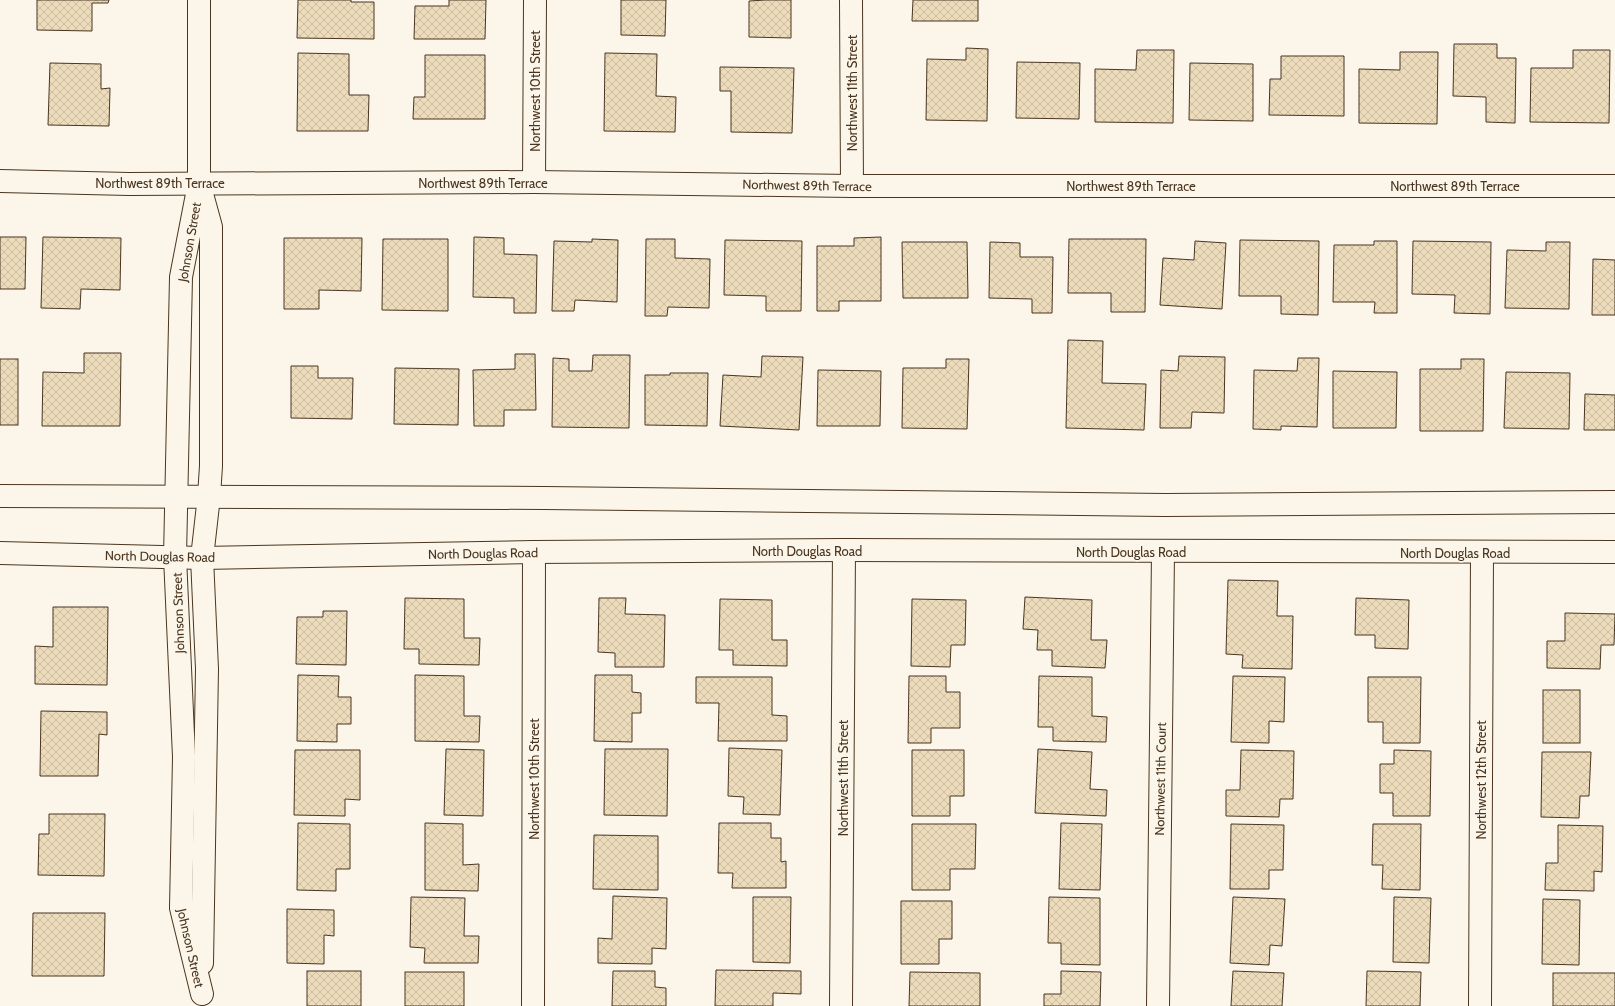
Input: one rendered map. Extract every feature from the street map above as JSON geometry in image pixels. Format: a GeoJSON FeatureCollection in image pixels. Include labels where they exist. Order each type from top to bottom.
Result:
{"type":"FeatureCollection","features":[{"type":"Feature","properties":{"kind":"street","name":"Johnson Street"},"geometry":{"type":"LineString","coordinates":[[199,0],[199,184],[181,277],[175,557],[184,758],[181,908],[202,1000]]}},
{"type":"Feature","properties":{"kind":"street","name":"Northwest 10th Street"},"geometry":{"type":"LineString","coordinates":[[534,182],[535,0]]}},
{"type":"Feature","properties":{"kind":"street","name":"Northwest 11th Street"},"geometry":{"type":"LineString","coordinates":[[851,0],[852,186]]}},
{"type":"Feature","properties":{"kind":"street","name":"Northwest 89th Terrace"},"geometry":{"type":"LineString","coordinates":[[0,182],[199,184],[534,182],[852,186],[1615,186]]}},
{"type":"Feature","properties":{"kind":"street","name":"Johnson Street"},"geometry":{"type":"LineString","coordinates":[[199,184],[211,227],[211,466],[202,558],[207,669],[202,1000]]}},
{"type":"Feature","properties":{"kind":"street"},"geometry":{"type":"LineString","coordinates":[[0,496],[209,496],[1165,505],[1615,502]]}},
{"type":"Feature","properties":{"kind":"street","name":"Northwest 11th Street"},"geometry":{"type":"LineString","coordinates":[[841,1006],[844,550]]}},
{"type":"Feature","properties":{"kind":"street","name":"North Douglas Road"},"geometry":{"type":"LineString","coordinates":[[0,553],[202,558],[534,552],[844,550],[1482,553],[1615,552]]}},
{"type":"Feature","properties":{"kind":"street","name":"Northwest 10th Street"},"geometry":{"type":"LineString","coordinates":[[533,1006],[534,552]]}},
{"type":"Feature","properties":{"kind":"street","name":"Northwest 11th Court"},"geometry":{"type":"LineString","coordinates":[[1158,1006],[1163,552]]}},
{"type":"Feature","properties":{"kind":"street","name":"Northwest 12th Street"},"geometry":{"type":"LineString","coordinates":[[1480,1006],[1482,553]]}},
{"type":"Feature","properties":{"kind":"building"},"geometry":{"type":"Polygon","coordinates":[[[37,0],[109,0],[108,3],[92,3],[92,31],[37,30],[37,0]]]}},
{"type":"Feature","properties":{"kind":"building"},"geometry":{"type":"Polygon","coordinates":[[[298,0],[351,0],[351,2],[374,2],[374,39],[297,38],[298,0]]]}},
{"type":"Feature","properties":{"kind":"building"},"geometry":{"type":"Polygon","coordinates":[[[449,0],[486,0],[485,39],[414,39],[415,6],[449,6],[449,0]]]}},
{"type":"Feature","properties":{"kind":"building"},"geometry":{"type":"Polygon","coordinates":[[[621,0],[666,0],[665,36],[621,35],[621,0]]]}},
{"type":"Feature","properties":{"kind":"building"},"geometry":{"type":"Polygon","coordinates":[[[791,0],[791,38],[749,37],[749,1],[791,0]]]}},
{"type":"Feature","properties":{"kind":"building"},"geometry":{"type":"Polygon","coordinates":[[[913,0],[978,0],[978,21],[912,21],[913,0]]]}},
{"type":"Feature","properties":{"kind":"building"},"geometry":{"type":"Polygon","coordinates":[[[1454,44],[1497,44],[1497,58],[1516,58],[1515,123],[1486,122],[1486,97],[1453,96],[1454,44]]]}},
{"type":"Feature","properties":{"kind":"building"},"geometry":{"type":"Polygon","coordinates":[[[966,48],[988,49],[987,121],[926,120],[927,59],[966,60],[966,48]]]}},
{"type":"Feature","properties":{"kind":"building"},"geometry":{"type":"Polygon","coordinates":[[[1137,50],[1174,50],[1173,123],[1095,122],[1095,69],[1136,70],[1137,50]]]}},
{"type":"Feature","properties":{"kind":"building"},"geometry":{"type":"Polygon","coordinates":[[[1573,50],[1610,50],[1609,123],[1530,122],[1531,68],[1573,68],[1573,50]]]}},
{"type":"Feature","properties":{"kind":"building"},"geometry":{"type":"Polygon","coordinates":[[[1400,52],[1438,52],[1437,124],[1359,123],[1359,69],[1400,70],[1400,52]]]}},
{"type":"Feature","properties":{"kind":"building"},"geometry":{"type":"Polygon","coordinates":[[[298,53],[349,54],[349,95],[369,95],[368,131],[297,131],[298,53]]]}},
{"type":"Feature","properties":{"kind":"building"},"geometry":{"type":"Polygon","coordinates":[[[605,53],[657,54],[656,96],[676,97],[675,132],[604,131],[605,53]]]}},
{"type":"Feature","properties":{"kind":"building"},"geometry":{"type":"Polygon","coordinates":[[[425,55],[485,55],[485,119],[413,119],[414,97],[425,97],[425,55]]]}},
{"type":"Feature","properties":{"kind":"building"},"geometry":{"type":"Polygon","coordinates":[[[1281,56],[1344,56],[1344,116],[1269,115],[1270,79],[1281,79],[1281,56]]]}},
{"type":"Feature","properties":{"kind":"building"},"geometry":{"type":"Polygon","coordinates":[[[1017,62],[1080,63],[1079,119],[1016,118],[1017,62]]]}},
{"type":"Feature","properties":{"kind":"building"},"geometry":{"type":"Polygon","coordinates":[[[50,63],[101,64],[101,89],[110,88],[109,126],[48,125],[50,63]]]}},
{"type":"Feature","properties":{"kind":"building"},"geometry":{"type":"Polygon","coordinates":[[[1190,63],[1253,64],[1253,121],[1189,120],[1190,63]]]}},
{"type":"Feature","properties":{"kind":"building"},"geometry":{"type":"Polygon","coordinates":[[[720,67],[794,68],[792,133],[731,132],[731,91],[720,91],[720,67]]]}},
{"type":"Feature","properties":{"kind":"building"},"geometry":{"type":"Polygon","coordinates":[[[0,237],[26,237],[25,289],[0,289],[0,237]]]}},
{"type":"Feature","properties":{"kind":"building"},"geometry":{"type":"Polygon","coordinates":[[[43,237],[121,238],[120,290],[81,289],[80,309],[41,308],[43,237]]]}},
{"type":"Feature","properties":{"kind":"building"},"geometry":{"type":"Polygon","coordinates":[[[474,237],[504,238],[504,254],[537,255],[536,313],[514,313],[514,298],[473,297],[474,237]]]}},
{"type":"Feature","properties":{"kind":"building"},"geometry":{"type":"Polygon","coordinates":[[[881,237],[881,301],[839,301],[839,311],[817,311],[817,246],[854,246],[854,238],[881,237]]]}},
{"type":"Feature","properties":{"kind":"building"},"geometry":{"type":"Polygon","coordinates":[[[284,238],[362,238],[361,291],[319,290],[319,309],[284,309],[284,238]]]}},
{"type":"Feature","properties":{"kind":"building"},"geometry":{"type":"Polygon","coordinates":[[[383,239],[448,239],[448,311],[382,310],[383,239]]]}},
{"type":"Feature","properties":{"kind":"building"},"geometry":{"type":"Polygon","coordinates":[[[592,239],[618,240],[617,302],[575,300],[574,311],[552,311],[554,241],[592,242],[592,239]]]}},
{"type":"Feature","properties":{"kind":"building"},"geometry":{"type":"Polygon","coordinates":[[[646,239],[675,239],[675,258],[710,259],[709,308],[668,307],[667,316],[645,316],[646,239]]]}},
{"type":"Feature","properties":{"kind":"building"},"geometry":{"type":"Polygon","coordinates":[[[1069,239],[1146,239],[1145,312],[1111,312],[1111,293],[1068,293],[1069,239]]]}},
{"type":"Feature","properties":{"kind":"building"},"geometry":{"type":"Polygon","coordinates":[[[725,240],[802,241],[801,311],[766,311],[766,296],[724,295],[725,240]]]}},
{"type":"Feature","properties":{"kind":"building"},"geometry":{"type":"Polygon","coordinates":[[[1240,240],[1319,241],[1318,315],[1281,314],[1281,296],[1239,296],[1240,240]]]}},
{"type":"Feature","properties":{"kind":"building"},"geometry":{"type":"Polygon","coordinates":[[[1195,241],[1226,243],[1222,309],[1160,305],[1163,258],[1194,260],[1195,241]]]}},
{"type":"Feature","properties":{"kind":"building"},"geometry":{"type":"Polygon","coordinates":[[[1374,241],[1397,241],[1397,313],[1374,313],[1375,302],[1333,302],[1334,245],[1374,245],[1374,241]]]}},
{"type":"Feature","properties":{"kind":"building"},"geometry":{"type":"Polygon","coordinates":[[[1413,241],[1491,242],[1490,314],[1454,313],[1455,295],[1412,294],[1413,241]]]}},
{"type":"Feature","properties":{"kind":"building"},"geometry":{"type":"Polygon","coordinates":[[[902,242],[967,242],[968,298],[903,298],[902,242]]]}},
{"type":"Feature","properties":{"kind":"building"},"geometry":{"type":"Polygon","coordinates":[[[990,242],[1020,243],[1020,257],[1053,257],[1052,313],[1032,313],[1032,299],[989,298],[990,242]]]}},
{"type":"Feature","properties":{"kind":"building"},"geometry":{"type":"Polygon","coordinates":[[[1546,242],[1570,242],[1569,309],[1505,308],[1507,250],[1546,251],[1546,242]]]}},
{"type":"Feature","properties":{"kind":"building"},"geometry":{"type":"Polygon","coordinates":[[[1593,259],[1615,260],[1615,315],[1592,315],[1593,259]]]}},
{"type":"Feature","properties":{"kind":"building"},"geometry":{"type":"Polygon","coordinates":[[[1068,340],[1103,341],[1102,383],[1146,384],[1144,430],[1066,428],[1068,340]]]}},
{"type":"Feature","properties":{"kind":"building"},"geometry":{"type":"Polygon","coordinates":[[[84,353],[121,353],[120,426],[42,426],[43,372],[84,373],[84,353]]]}},
{"type":"Feature","properties":{"kind":"building"},"geometry":{"type":"Polygon","coordinates":[[[515,354],[535,354],[536,410],[504,410],[504,426],[474,426],[473,370],[515,369],[515,354]]]}},
{"type":"Feature","properties":{"kind":"building"},"geometry":{"type":"Polygon","coordinates":[[[593,355],[630,355],[629,428],[552,427],[553,358],[569,359],[569,371],[592,371],[593,355]]]}},
{"type":"Feature","properties":{"kind":"building"},"geometry":{"type":"Polygon","coordinates":[[[762,356],[803,357],[799,430],[720,426],[723,375],[761,377],[762,356]]]}},
{"type":"Feature","properties":{"kind":"building"},"geometry":{"type":"Polygon","coordinates":[[[1179,356],[1225,357],[1224,413],[1192,412],[1191,428],[1160,428],[1161,370],[1178,371],[1179,356]]]}},
{"type":"Feature","properties":{"kind":"building"},"geometry":{"type":"Polygon","coordinates":[[[1298,358],[1319,358],[1317,427],[1281,426],[1281,430],[1253,429],[1254,370],[1297,371],[1298,358]]]}},
{"type":"Feature","properties":{"kind":"building"},"geometry":{"type":"Polygon","coordinates":[[[0,359],[18,359],[18,425],[0,425],[0,359]]]}},
{"type":"Feature","properties":{"kind":"building"},"geometry":{"type":"Polygon","coordinates":[[[946,359],[969,359],[967,429],[902,428],[903,368],[946,368],[946,359]]]}},
{"type":"Feature","properties":{"kind":"building"},"geometry":{"type":"Polygon","coordinates":[[[1461,359],[1484,359],[1483,431],[1420,431],[1420,369],[1461,369],[1461,359]]]}},
{"type":"Feature","properties":{"kind":"building"},"geometry":{"type":"Polygon","coordinates":[[[291,366],[318,366],[318,378],[353,378],[352,419],[291,418],[291,366]]]}},
{"type":"Feature","properties":{"kind":"building"},"geometry":{"type":"Polygon","coordinates":[[[395,368],[459,369],[458,425],[394,424],[395,368]]]}},
{"type":"Feature","properties":{"kind":"building"},"geometry":{"type":"Polygon","coordinates":[[[818,370],[881,371],[880,426],[817,426],[818,370]]]}},
{"type":"Feature","properties":{"kind":"building"},"geometry":{"type":"Polygon","coordinates":[[[1333,371],[1397,372],[1396,428],[1333,428],[1333,371]]]}},
{"type":"Feature","properties":{"kind":"building"},"geometry":{"type":"Polygon","coordinates":[[[1506,372],[1570,373],[1569,429],[1504,428],[1506,372]]]}},
{"type":"Feature","properties":{"kind":"building"},"geometry":{"type":"Polygon","coordinates":[[[670,373],[708,373],[707,426],[645,425],[645,375],[670,375],[670,373]]]}},
{"type":"Feature","properties":{"kind":"building"},"geometry":{"type":"Polygon","coordinates":[[[1585,394],[1615,395],[1615,430],[1584,430],[1585,394]]]}},
{"type":"Feature","properties":{"kind":"building"},"geometry":{"type":"Polygon","coordinates":[[[1228,580],[1278,581],[1277,616],[1293,616],[1292,669],[1242,668],[1243,655],[1226,654],[1228,580]]]}},
{"type":"Feature","properties":{"kind":"building"},"geometry":{"type":"Polygon","coordinates":[[[1025,597],[1092,600],[1091,640],[1107,640],[1105,668],[1052,666],[1052,650],[1037,650],[1038,630],[1023,629],[1025,597]]]}},
{"type":"Feature","properties":{"kind":"building"},"geometry":{"type":"Polygon","coordinates":[[[405,598],[464,599],[464,638],[480,638],[479,665],[419,664],[419,649],[404,649],[405,598]]]}},
{"type":"Feature","properties":{"kind":"building"},"geometry":{"type":"Polygon","coordinates":[[[599,598],[626,598],[625,614],[665,615],[664,667],[615,667],[615,653],[598,652],[599,598]]]}},
{"type":"Feature","properties":{"kind":"building"},"geometry":{"type":"Polygon","coordinates":[[[1356,598],[1409,600],[1408,649],[1375,648],[1375,635],[1355,635],[1356,598]]]}},
{"type":"Feature","properties":{"kind":"building"},"geometry":{"type":"Polygon","coordinates":[[[720,599],[772,600],[772,640],[787,640],[787,666],[733,665],[733,650],[719,650],[720,599]]]}},
{"type":"Feature","properties":{"kind":"building"},"geometry":{"type":"Polygon","coordinates":[[[912,599],[966,600],[965,645],[951,645],[950,667],[911,666],[912,599]]]}},
{"type":"Feature","properties":{"kind":"building"},"geometry":{"type":"Polygon","coordinates":[[[53,607],[108,607],[107,685],[35,684],[35,646],[53,647],[53,607]]]}},
{"type":"Feature","properties":{"kind":"building"},"geometry":{"type":"Polygon","coordinates":[[[323,611],[347,611],[346,665],[296,664],[297,617],[323,617],[323,611]]]}},
{"type":"Feature","properties":{"kind":"building"},"geometry":{"type":"Polygon","coordinates":[[[1565,613],[1615,614],[1614,645],[1601,645],[1600,669],[1547,668],[1547,641],[1565,641],[1565,613]]]}},
{"type":"Feature","properties":{"kind":"building"},"geometry":{"type":"Polygon","coordinates":[[[298,675],[339,676],[338,697],[351,697],[351,724],[337,724],[337,742],[297,741],[298,675]]]}},
{"type":"Feature","properties":{"kind":"building"},"geometry":{"type":"Polygon","coordinates":[[[415,675],[464,676],[464,716],[480,716],[479,742],[415,741],[415,675]]]}},
{"type":"Feature","properties":{"kind":"building"},"geometry":{"type":"Polygon","coordinates":[[[595,675],[632,675],[632,692],[641,693],[641,713],[632,713],[632,742],[594,741],[595,675]]]}},
{"type":"Feature","properties":{"kind":"building"},"geometry":{"type":"Polygon","coordinates":[[[909,676],[946,676],[946,692],[960,692],[960,728],[931,728],[931,743],[908,743],[909,676]]]}},
{"type":"Feature","properties":{"kind":"building"},"geometry":{"type":"Polygon","coordinates":[[[1039,676],[1092,677],[1092,716],[1107,717],[1106,742],[1053,741],[1053,727],[1038,727],[1039,676]]]}},
{"type":"Feature","properties":{"kind":"building"},"geometry":{"type":"Polygon","coordinates":[[[1233,676],[1285,677],[1284,722],[1269,721],[1269,743],[1231,742],[1233,676]]]}},
{"type":"Feature","properties":{"kind":"building"},"geometry":{"type":"Polygon","coordinates":[[[696,677],[772,677],[772,715],[787,716],[787,741],[718,741],[719,703],[696,703],[696,677]]]}},
{"type":"Feature","properties":{"kind":"building"},"geometry":{"type":"Polygon","coordinates":[[[1368,677],[1421,677],[1420,743],[1383,743],[1383,722],[1368,722],[1368,677]]]}},
{"type":"Feature","properties":{"kind":"building"},"geometry":{"type":"Polygon","coordinates":[[[1543,690],[1580,690],[1580,743],[1543,743],[1543,690]]]}},
{"type":"Feature","properties":{"kind":"building"},"geometry":{"type":"Polygon","coordinates":[[[41,711],[107,712],[107,735],[99,734],[98,776],[40,776],[41,711]]]}},
{"type":"Feature","properties":{"kind":"building"},"geometry":{"type":"Polygon","coordinates":[[[729,748],[782,750],[780,815],[743,814],[744,797],[728,796],[729,748]]]}},
{"type":"Feature","properties":{"kind":"building"},"geometry":{"type":"Polygon","coordinates":[[[446,749],[484,750],[483,816],[444,815],[446,749]]]}},
{"type":"Feature","properties":{"kind":"building"},"geometry":{"type":"Polygon","coordinates":[[[605,749],[668,749],[667,816],[604,815],[605,749]]]}},
{"type":"Feature","properties":{"kind":"building"},"geometry":{"type":"Polygon","coordinates":[[[1038,749],[1092,752],[1090,789],[1107,790],[1106,816],[1035,813],[1038,749]]]}},
{"type":"Feature","properties":{"kind":"building"},"geometry":{"type":"Polygon","coordinates":[[[295,750],[360,750],[360,800],[345,799],[345,816],[294,815],[295,750]]]}},
{"type":"Feature","properties":{"kind":"building"},"geometry":{"type":"Polygon","coordinates":[[[912,750],[964,750],[964,796],[950,796],[950,816],[912,816],[912,750]]]}},
{"type":"Feature","properties":{"kind":"building"},"geometry":{"type":"Polygon","coordinates":[[[1241,750],[1294,751],[1293,799],[1280,799],[1279,817],[1226,816],[1226,790],[1240,790],[1241,750]]]}},
{"type":"Feature","properties":{"kind":"building"},"geometry":{"type":"Polygon","coordinates":[[[1394,750],[1431,751],[1430,816],[1393,816],[1393,793],[1380,793],[1380,764],[1394,764],[1394,750]]]}},
{"type":"Feature","properties":{"kind":"building"},"geometry":{"type":"Polygon","coordinates":[[[1542,752],[1591,752],[1589,796],[1580,796],[1579,818],[1541,817],[1542,752]]]}},
{"type":"Feature","properties":{"kind":"building"},"geometry":{"type":"Polygon","coordinates":[[[49,814],[105,814],[104,876],[38,875],[39,834],[49,834],[49,814]]]}},
{"type":"Feature","properties":{"kind":"building"},"geometry":{"type":"Polygon","coordinates":[[[298,823],[350,824],[350,869],[336,869],[336,891],[297,890],[298,823]]]}},
{"type":"Feature","properties":{"kind":"building"},"geometry":{"type":"Polygon","coordinates":[[[425,823],[463,824],[463,865],[479,864],[478,891],[425,890],[425,823]]]}},
{"type":"Feature","properties":{"kind":"building"},"geometry":{"type":"Polygon","coordinates":[[[719,823],[771,823],[771,838],[781,838],[781,862],[786,861],[786,888],[732,888],[733,873],[718,873],[719,823]]]}},
{"type":"Feature","properties":{"kind":"building"},"geometry":{"type":"Polygon","coordinates":[[[1061,823],[1102,824],[1100,890],[1059,889],[1061,823]]]}},
{"type":"Feature","properties":{"kind":"building"},"geometry":{"type":"Polygon","coordinates":[[[912,824],[976,824],[975,869],[950,869],[950,890],[912,890],[912,824]]]}},
{"type":"Feature","properties":{"kind":"building"},"geometry":{"type":"Polygon","coordinates":[[[1231,824],[1284,825],[1283,870],[1269,870],[1269,889],[1230,889],[1231,824]]]}},
{"type":"Feature","properties":{"kind":"building"},"geometry":{"type":"Polygon","coordinates":[[[1373,824],[1421,824],[1420,890],[1382,889],[1383,865],[1372,865],[1373,824]]]}},
{"type":"Feature","properties":{"kind":"building"},"geometry":{"type":"Polygon","coordinates":[[[1558,825],[1603,826],[1602,872],[1594,871],[1594,891],[1545,890],[1546,863],[1558,863],[1558,825]]]}},
{"type":"Feature","properties":{"kind":"building"},"geometry":{"type":"Polygon","coordinates":[[[594,835],[658,836],[658,890],[593,889],[594,835]]]}},
{"type":"Feature","properties":{"kind":"building"},"geometry":{"type":"Polygon","coordinates":[[[613,896],[667,898],[666,949],[652,948],[652,964],[598,963],[598,938],[612,939],[613,896]]]}},
{"type":"Feature","properties":{"kind":"building"},"geometry":{"type":"Polygon","coordinates":[[[411,897],[465,898],[464,936],[479,936],[478,963],[424,963],[425,948],[410,947],[411,897]]]}},
{"type":"Feature","properties":{"kind":"building"},"geometry":{"type":"Polygon","coordinates":[[[753,897],[791,897],[790,963],[753,962],[753,897]]]}},
{"type":"Feature","properties":{"kind":"building"},"geometry":{"type":"Polygon","coordinates":[[[1049,897],[1100,898],[1100,965],[1061,964],[1061,943],[1048,943],[1049,897]]]}},
{"type":"Feature","properties":{"kind":"building"},"geometry":{"type":"Polygon","coordinates":[[[1233,897],[1285,899],[1282,946],[1270,945],[1269,965],[1230,963],[1233,897]]]}},
{"type":"Feature","properties":{"kind":"building"},"geometry":{"type":"Polygon","coordinates":[[[1394,897],[1431,898],[1429,963],[1393,962],[1394,897]]]}},
{"type":"Feature","properties":{"kind":"building"},"geometry":{"type":"Polygon","coordinates":[[[1543,899],[1580,900],[1579,965],[1542,964],[1543,899]]]}},
{"type":"Feature","properties":{"kind":"building"},"geometry":{"type":"Polygon","coordinates":[[[901,901],[952,901],[952,939],[939,939],[939,964],[901,964],[901,901]]]}},
{"type":"Feature","properties":{"kind":"building"},"geometry":{"type":"Polygon","coordinates":[[[287,909],[334,910],[334,936],[324,935],[324,964],[287,963],[287,909]]]}},
{"type":"Feature","properties":{"kind":"building"},"geometry":{"type":"Polygon","coordinates":[[[33,913],[105,913],[104,976],[32,976],[33,913]]]}},
{"type":"Feature","properties":{"kind":"building"},"geometry":{"type":"Polygon","coordinates":[[[716,970],[801,971],[801,994],[773,993],[773,1006],[715,1006],[716,970]]]}},
{"type":"Feature","properties":{"kind":"building"},"geometry":{"type":"Polygon","coordinates":[[[307,971],[361,971],[361,1006],[307,1006],[307,971]]]}},
{"type":"Feature","properties":{"kind":"building"},"geometry":{"type":"Polygon","coordinates":[[[613,971],[655,971],[655,987],[666,988],[666,1006],[612,1006],[613,971]]]}},
{"type":"Feature","properties":{"kind":"building"},"geometry":{"type":"Polygon","coordinates":[[[1061,971],[1101,972],[1100,1006],[1044,1006],[1044,994],[1061,994],[1061,971]]]}},
{"type":"Feature","properties":{"kind":"building"},"geometry":{"type":"Polygon","coordinates":[[[1233,971],[1284,973],[1282,1006],[1231,1006],[1233,971]]]}},
{"type":"Feature","properties":{"kind":"building"},"geometry":{"type":"Polygon","coordinates":[[[1367,971],[1421,972],[1420,1006],[1366,1006],[1367,971]]]}},
{"type":"Feature","properties":{"kind":"building"},"geometry":{"type":"Polygon","coordinates":[[[405,972],[464,972],[464,1006],[405,1006],[405,972]]]}},
{"type":"Feature","properties":{"kind":"building"},"geometry":{"type":"Polygon","coordinates":[[[910,972],[980,973],[980,1006],[909,1006],[910,972]]]}},
{"type":"Feature","properties":{"kind":"building"},"geometry":{"type":"Polygon","coordinates":[[[1553,973],[1615,973],[1615,1006],[1553,1006],[1553,973]]]}}]}
